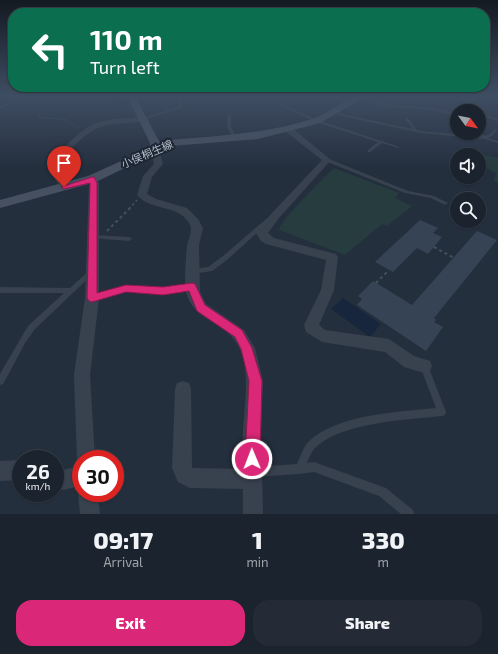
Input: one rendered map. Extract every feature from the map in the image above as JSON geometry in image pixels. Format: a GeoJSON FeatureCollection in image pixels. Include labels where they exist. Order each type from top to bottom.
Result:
{"type":"FeatureCollection","features":[{"type":"Feature","properties":{"kind":"main road"},"geometry":{"type":"LineString","coordinates":[[143,120],[155,143],[155,149]]}},
{"type":"Feature","properties":{"kind":"main road","name":"小俣桐生線"},"geometry":{"type":"LineString","coordinates":[[0,204],[92,179],[168,143],[262,135],[317,121]]}},
{"type":"Feature","properties":{"kind":"street"},"geometry":{"type":"LineString","coordinates":[[64,187],[56,171],[55,164],[60,156],[88,130],[96,126],[133,120]]}},
{"type":"Feature","properties":{"kind":"street"},"geometry":{"type":"LineString","coordinates":[[288,129],[327,160],[275,216],[262,233],[265,238],[332,257],[327,290],[320,309],[312,322],[311,328],[315,332],[329,337],[389,346],[410,362],[424,366]]}},
{"type":"Feature","properties":{"kind":"street"},"geometry":{"type":"LineString","coordinates":[[155,149],[159,164],[148,176],[142,190],[143,196],[183,210],[194,221],[197,228],[193,239],[192,287],[201,308],[234,329],[243,340],[247,348],[255,381],[252,433],[253,514]]}},
{"type":"Feature","properties":{"kind":"street"},"geometry":{"type":"LineString","coordinates":[[86,450],[82,375],[98,237],[94,183],[92,179]]}},
{"type":"Feature","properties":{"kind":"street"},"geometry":{"type":"LineString","coordinates":[[183,389],[182,468],[185,474],[190,478],[253,476]]}},
{"type":"Feature","properties":{"kind":"street"},"geometry":{"type":"LineString","coordinates":[[0,471],[12,470]]}},
{"type":"Feature","properties":{"kind":"street"},"geometry":{"type":"LineString","coordinates":[[89,502],[90,514]]}},
{"type":"Feature","properties":{"kind":"lane"},"geometry":{"type":"LineString","coordinates":[[229,120],[229,126],[234,137]]}},
{"type":"Feature","properties":{"kind":"lane"},"geometry":{"type":"LineString","coordinates":[[359,120],[416,131],[450,134]]}},
{"type":"Feature","properties":{"kind":"lane"},"geometry":{"type":"LineString","coordinates":[[408,120],[416,131]]}},
{"type":"Feature","properties":{"kind":"lane"},"geometry":{"type":"LineString","coordinates":[[317,121],[398,147]]}},
{"type":"Feature","properties":{"kind":"lane"},"geometry":{"type":"LineString","coordinates":[[486,138],[491,135],[495,130]]}},
{"type":"Feature","properties":{"kind":"lane"},"geometry":{"type":"LineString","coordinates":[[486,138],[498,142]]}},
{"type":"Feature","properties":{"kind":"lane"},"geometry":{"type":"LineString","coordinates":[[369,151],[381,142]]}},
{"type":"Feature","properties":{"kind":"lane"},"geometry":{"type":"LineString","coordinates":[[327,160],[407,192],[432,197],[445,203]]}},
{"type":"Feature","properties":{"kind":"lane"},"geometry":{"type":"LineString","coordinates":[[192,272],[210,269],[275,216]]}},
{"type":"Feature","properties":{"kind":"lane"},"geometry":{"type":"LineString","coordinates":[[98,237],[130,239]]}},
{"type":"Feature","properties":{"kind":"lane"},"geometry":{"type":"LineString","coordinates":[[0,381],[24,337],[70,291],[86,276],[93,272]]}},
{"type":"Feature","properties":{"kind":"lane"},"geometry":{"type":"LineString","coordinates":[[92,298],[126,288],[163,291],[192,287]]}},
{"type":"Feature","properties":{"kind":"lane"},"geometry":{"type":"LineString","coordinates":[[0,290],[70,291]]}},
{"type":"Feature","properties":{"kind":"lane"},"geometry":{"type":"LineString","coordinates":[[298,469],[312,445],[321,438],[341,428],[356,423],[442,412],[424,366]]}},
{"type":"Feature","properties":{"kind":"lane"},"geometry":{"type":"LineString","coordinates":[[253,476],[314,467],[382,492],[409,514]]}},
{"type":"Feature","properties":{"kind":"path"},"geometry":{"type":"LineString","coordinates":[[65,120],[74,126],[88,130]]}},
{"type":"Feature","properties":{"kind":"path"},"geometry":{"type":"LineString","coordinates":[[98,237],[143,196]]}},
{"type":"Feature","properties":{"kind":"path"},"geometry":{"type":"LineString","coordinates":[[434,248],[454,258]]}},
{"type":"Feature","properties":{"kind":"path"},"geometry":{"type":"LineString","coordinates":[[376,283],[390,270]]}},
{"type":"Feature","properties":{"kind":"green space"},"geometry":{"type":"Polygon","coordinates":[[[486,156],[498,158],[498,183],[494,181],[496,173],[486,168],[486,156]]]}},
{"type":"Feature","properties":{"kind":"green space"},"geometry":{"type":"Polygon","coordinates":[[[334,168],[399,193],[395,198],[412,206],[387,226],[382,224],[345,255],[279,230],[281,225],[294,209],[334,168]]]}},
{"type":"Feature","properties":{"kind":"water"},"geometry":{"type":"Polygon","coordinates":[[[343,298],[381,324],[370,337],[331,309],[343,298]]]}},
{"type":"Feature","properties":{"kind":"building"},"geometry":{"type":"Polygon","coordinates":[[[420,220],[438,228],[433,233],[442,237],[428,254],[417,248],[393,272],[375,262],[420,220]]]}},
{"type":"Feature","properties":{"kind":"building"},"geometry":{"type":"Polygon","coordinates":[[[477,231],[497,240],[434,318],[436,320],[434,322],[443,327],[426,351],[357,305],[362,299],[358,296],[373,281],[412,305],[477,231]]]}},
{"type":"Feature","properties":{"kind":"route"},"geometry":{"type":"LineString","coordinates":[[64,187],[92,179],[94,183],[92,298],[126,288],[163,291],[192,287],[196,300],[201,308],[214,318],[234,329],[243,340],[247,348],[255,381],[252,459]]}}]}
